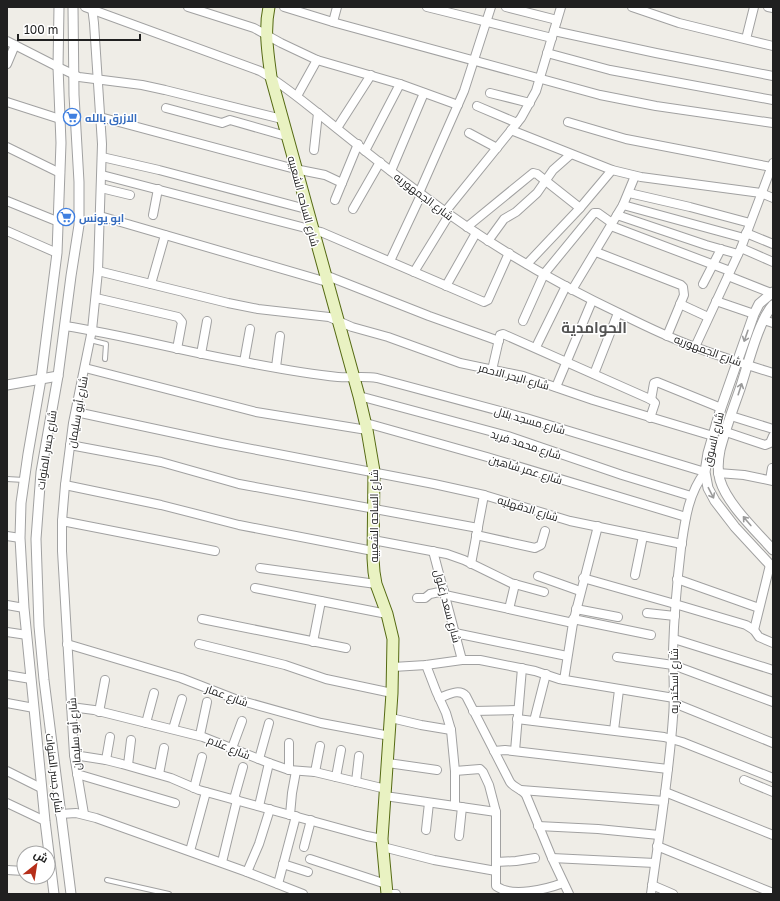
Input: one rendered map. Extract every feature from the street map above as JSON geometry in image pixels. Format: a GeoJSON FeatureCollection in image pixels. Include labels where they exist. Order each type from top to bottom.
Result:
{"type":"FeatureCollection","features":[{"type":"Feature","properties":{"kind":"main road"},"geometry":{"type":"LineString","coordinates":[[269,7],[267,35],[271,77]]}},
{"type":"Feature","properties":{"kind":"main road","name":"شارع الساحه الشعبيه"},"geometry":{"type":"LineString","coordinates":[[271,77],[306,209],[359,396],[374,471],[373,565],[376,584],[387,614],[392,634],[393,667],[391,718],[382,843],[387,890]]}},
{"type":"Feature","properties":{"kind":"street","name":"شارع جسر المنوات"},"geometry":{"type":"LineString","coordinates":[[47,845],[24,608],[20,538],[21,503],[41,379],[57,253],[60,173],[58,67],[59,7]]}},
{"type":"Feature","properties":{"kind":"street","name":"شارع جسر المنوات"},"geometry":{"type":"LineString","coordinates":[[71,894],[44,680],[39,626],[36,539],[41,472],[58,376],[79,225],[79,182],[73,75],[73,7]]}},
{"type":"Feature","properties":{"kind":"street"},"geometry":{"type":"LineString","coordinates":[[188,7],[254,28],[317,60],[400,84],[458,105]]}},
{"type":"Feature","properties":{"kind":"street"},"geometry":{"type":"LineString","coordinates":[[284,7],[333,22],[600,95],[639,103],[773,123]]}},
{"type":"Feature","properties":{"kind":"street"},"geometry":{"type":"LineString","coordinates":[[333,22],[337,7]]}},
{"type":"Feature","properties":{"kind":"street"},"geometry":{"type":"LineString","coordinates":[[427,7],[486,22],[773,76]]}},
{"type":"Feature","properties":{"kind":"street"},"geometry":{"type":"LineString","coordinates":[[390,261],[458,105],[491,7]]}},
{"type":"Feature","properties":{"kind":"street"},"geometry":{"type":"LineString","coordinates":[[506,7],[557,20]]}},
{"type":"Feature","properties":{"kind":"street"},"geometry":{"type":"LineString","coordinates":[[414,272],[447,213],[512,130],[530,103],[540,78],[560,7]]}},
{"type":"Feature","properties":{"kind":"street"},"geometry":{"type":"LineString","coordinates":[[632,7],[679,23],[773,46]]}},
{"type":"Feature","properties":{"kind":"street"},"geometry":{"type":"LineString","coordinates":[[746,39],[754,7]]}},
{"type":"Feature","properties":{"kind":"street"},"geometry":{"type":"LineString","coordinates":[[768,7],[773,8]]}},
{"type":"Feature","properties":{"kind":"street","name":"شارع الجمهوريه"},"geometry":{"type":"LineString","coordinates":[[90,8],[244,65],[271,77],[420,194],[488,241],[527,264],[592,301],[667,336],[694,347],[773,373]]}},
{"type":"Feature","properties":{"kind":"street","name":"شارع أبو سليمان"},"geometry":{"type":"LineString","coordinates":[[84,814],[74,755],[62,551],[62,521],[70,444],[92,330],[98,271],[102,157],[98,79],[90,8]]}},
{"type":"Feature","properties":{"kind":"street"},"geometry":{"type":"LineString","coordinates":[[7,64],[11,43],[73,75],[142,85],[282,119]]}},
{"type":"Feature","properties":{"kind":"street"},"geometry":{"type":"LineString","coordinates":[[547,53],[610,70],[773,100]]}},
{"type":"Feature","properties":{"kind":"street"},"geometry":{"type":"LineString","coordinates":[[296,96],[317,60]]}},
{"type":"Feature","properties":{"kind":"street"},"geometry":{"type":"LineString","coordinates":[[337,128],[370,75]]}},
{"type":"Feature","properties":{"kind":"street"},"geometry":{"type":"LineString","coordinates":[[365,151],[400,84]]}},
{"type":"Feature","properties":{"kind":"street"},"geometry":{"type":"LineString","coordinates":[[391,171],[424,93]]}},
{"type":"Feature","properties":{"kind":"street"},"geometry":{"type":"LineString","coordinates":[[490,93],[530,103]]}},
{"type":"Feature","properties":{"kind":"street"},"geometry":{"type":"LineString","coordinates":[[7,102],[60,119]]}},
{"type":"Feature","properties":{"kind":"street"},"geometry":{"type":"LineString","coordinates":[[477,106],[517,123]]}},
{"type":"Feature","properties":{"kind":"street"},"geometry":{"type":"LineString","coordinates":[[166,108],[222,123],[230,120],[286,136]]}},
{"type":"Feature","properties":{"kind":"street"},"geometry":{"type":"LineString","coordinates":[[314,150],[318,113]]}},
{"type":"Feature","properties":{"kind":"street"},"geometry":{"type":"LineString","coordinates":[[100,117],[295,169],[331,177],[342,183]]}},
{"type":"Feature","properties":{"kind":"street"},"geometry":{"type":"LineString","coordinates":[[568,122],[626,139],[772,165],[746,236],[694,347]]}},
{"type":"Feature","properties":{"kind":"street"},"geometry":{"type":"LineString","coordinates":[[512,130],[612,170],[636,176],[761,193],[773,198]]}},
{"type":"Feature","properties":{"kind":"street"},"geometry":{"type":"LineString","coordinates":[[469,133],[497,148]]}},
{"type":"Feature","properties":{"kind":"street"},"geometry":{"type":"LineString","coordinates":[[334,200],[358,144]]}},
{"type":"Feature","properties":{"kind":"street"},"geometry":{"type":"LineString","coordinates":[[7,147],[60,173]]}},
{"type":"Feature","properties":{"kind":"street"},"geometry":{"type":"LineString","coordinates":[[488,241],[504,219],[518,211],[540,190],[553,170],[570,154]]}},
{"type":"Feature","properties":{"kind":"street"},"geometry":{"type":"LineString","coordinates":[[102,157],[160,170],[306,209]]}},
{"type":"Feature","properties":{"kind":"street"},"geometry":{"type":"LineString","coordinates":[[353,210],[380,162]]}},
{"type":"Feature","properties":{"kind":"street"},"geometry":{"type":"LineString","coordinates":[[527,264],[580,208],[612,170]]}},
{"type":"Feature","properties":{"kind":"street"},"geometry":{"type":"LineString","coordinates":[[467,227],[531,174],[536,173],[580,208]]}},
{"type":"Feature","properties":{"kind":"street"},"geometry":{"type":"LineString","coordinates":[[102,175],[312,229],[338,238],[483,302],[486,302],[509,253]]}},
{"type":"Feature","properties":{"kind":"street"},"geometry":{"type":"LineString","coordinates":[[536,347],[569,288],[596,252],[612,225],[636,176]]}},
{"type":"Feature","properties":{"kind":"street"},"geometry":{"type":"LineString","coordinates":[[101,188],[130,195]]}},
{"type":"Feature","properties":{"kind":"street"},"geometry":{"type":"LineString","coordinates":[[153,215],[158,190]]}},
{"type":"Feature","properties":{"kind":"street"},"geometry":{"type":"LineString","coordinates":[[629,193],[690,206],[750,222]]}},
{"type":"Feature","properties":{"kind":"street"},"geometry":{"type":"LineString","coordinates":[[7,201],[59,222]]}},
{"type":"Feature","properties":{"kind":"street"},"geometry":{"type":"LineString","coordinates":[[623,205],[773,244]]}},
{"type":"Feature","properties":{"kind":"street"},"geometry":{"type":"LineString","coordinates":[[523,322],[544,274],[594,213],[598,213],[612,225],[712,264],[772,292]]}},
{"type":"Feature","properties":{"kind":"street"},"geometry":{"type":"LineString","coordinates":[[617,215],[721,249],[739,251],[773,262]]}},
{"type":"Feature","properties":{"kind":"street"},"geometry":{"type":"LineString","coordinates":[[100,216],[326,278],[499,342]]}},
{"type":"Feature","properties":{"kind":"street"},"geometry":{"type":"LineString","coordinates":[[7,231],[57,253]]}},
{"type":"Feature","properties":{"kind":"street"},"geometry":{"type":"LineString","coordinates":[[446,286],[476,233]]}},
{"type":"Feature","properties":{"kind":"street"},"geometry":{"type":"LineString","coordinates":[[151,284],[165,235]]}},
{"type":"Feature","properties":{"kind":"street"},"geometry":{"type":"LineString","coordinates":[[702,284],[721,249]]}},
{"type":"Feature","properties":{"kind":"street"},"geometry":{"type":"LineString","coordinates":[[596,252],[680,285],[684,290],[684,294],[667,336]]}},
{"type":"Feature","properties":{"kind":"street","name":"شارع البحر الاحمر"},"geometry":{"type":"LineString","coordinates":[[98,271],[228,303],[281,312],[324,316],[352,327],[388,337],[460,363],[523,376],[593,400],[713,436]]}},
{"type":"Feature","properties":{"kind":"street"},"geometry":{"type":"LineString","coordinates":[[54,272],[71,276]]}},
{"type":"Feature","properties":{"kind":"street","name":"شارع السوق"},"geometry":{"type":"LineString","coordinates":[[771,566],[735,527],[715,501],[708,488],[705,472],[708,453],[721,408],[754,314],[759,304],[772,292]]}},
{"type":"Feature","properties":{"kind":"street"},"geometry":{"type":"LineString","coordinates":[[96,298],[178,317],[182,324],[177,349]]}},
{"type":"Feature","properties":{"kind":"street"},"geometry":{"type":"LineString","coordinates":[[556,387],[592,301]]}},
{"type":"Feature","properties":{"kind":"street"},"geometry":{"type":"LineString","coordinates":[[716,301],[754,314]]}},
{"type":"Feature","properties":{"kind":"street"},"geometry":{"type":"LineString","coordinates":[[680,304],[708,317]]}},
{"type":"Feature","properties":{"kind":"street","name":"شارع السوق"},"geometry":{"type":"LineString","coordinates":[[773,305],[764,320],[731,416],[720,451],[718,473],[730,500],[773,550]]}},
{"type":"Feature","properties":{"kind":"street"},"geometry":{"type":"LineString","coordinates":[[594,374],[618,313]]}},
{"type":"Feature","properties":{"kind":"street"},"geometry":{"type":"LineString","coordinates":[[764,320],[773,323]]}},
{"type":"Feature","properties":{"kind":"street"},"geometry":{"type":"LineString","coordinates":[[201,354],[207,321]]}},
{"type":"Feature","properties":{"kind":"street","name":"شارع مسجد بلال"},"geometry":{"type":"LineString","coordinates":[[65,326],[92,330],[244,362],[337,377],[353,376],[377,378],[526,418],[705,472]]}},
{"type":"Feature","properties":{"kind":"street"},"geometry":{"type":"LineString","coordinates":[[244,362],[250,329]]}},
{"type":"Feature","properties":{"kind":"street"},"geometry":{"type":"LineString","coordinates":[[492,370],[500,335],[503,334],[536,347],[651,400],[655,403],[650,418]]}},
{"type":"Feature","properties":{"kind":"street"},"geometry":{"type":"LineString","coordinates":[[276,367],[280,336]]}},
{"type":"Feature","properties":{"kind":"street","name":"شارع عمر شاهين"},"geometry":{"type":"LineString","coordinates":[[85,368],[256,412],[366,427],[502,461],[686,517]]}},
{"type":"Feature","properties":{"kind":"street"},"geometry":{"type":"LineString","coordinates":[[7,385],[58,376]]}},
{"type":"Feature","properties":{"kind":"street"},"geometry":{"type":"LineString","coordinates":[[651,400],[654,383],[657,382],[721,408]]}},
{"type":"Feature","properties":{"kind":"street","name":"شارع محمد فريد"},"geometry":{"type":"LineString","coordinates":[[359,396],[508,436],[607,470],[691,496]]}},
{"type":"Feature","properties":{"kind":"street","name":"شارع الدقهليه"},"geometry":{"type":"LineString","coordinates":[[76,412],[221,443],[374,471],[484,495],[565,520],[682,544]]}},
{"type":"Feature","properties":{"kind":"street"},"geometry":{"type":"LineString","coordinates":[[731,416],[773,429]]}},
{"type":"Feature","properties":{"kind":"street"},"geometry":{"type":"LineString","coordinates":[[726,432],[766,445],[770,443],[773,436]]}},
{"type":"Feature","properties":{"kind":"street"},"geometry":{"type":"LineString","coordinates":[[70,444],[161,462],[234,483],[374,508],[477,532],[535,548],[541,545],[545,531]]}},
{"type":"Feature","properties":{"kind":"street"},"geometry":{"type":"LineString","coordinates":[[718,473],[744,475],[772,480],[772,468]]}},
{"type":"Feature","properties":{"kind":"street","name":"شارع اسكندريه"},"geometry":{"type":"LineString","coordinates":[[651,894],[671,739],[674,700],[674,639],[677,579],[686,517],[691,496],[697,483],[705,472]]}},
{"type":"Feature","properties":{"kind":"street"},"geometry":{"type":"LineString","coordinates":[[65,485],[162,505],[239,526],[373,546],[433,552],[452,556],[514,584],[544,592]]}},
{"type":"Feature","properties":{"kind":"street"},"geometry":{"type":"LineString","coordinates":[[471,564],[484,495]]}},
{"type":"Feature","properties":{"kind":"street"},"geometry":{"type":"LineString","coordinates":[[62,521],[215,551]]}},
{"type":"Feature","properties":{"kind":"street"},"geometry":{"type":"LineString","coordinates":[[564,680],[573,621],[583,578],[598,526]]}},
{"type":"Feature","properties":{"kind":"street"},"geometry":{"type":"LineString","coordinates":[[7,536],[20,538]]}},
{"type":"Feature","properties":{"kind":"street"},"geometry":{"type":"LineString","coordinates":[[634,575],[642,536]]}},
{"type":"Feature","properties":{"kind":"street","name":"شارع سعد زغلول"},"geometry":{"type":"LineString","coordinates":[[433,552],[462,660]]}},
{"type":"Feature","properties":{"kind":"street"},"geometry":{"type":"LineString","coordinates":[[754,630],[771,566]]}},
{"type":"Feature","properties":{"kind":"street"},"geometry":{"type":"LineString","coordinates":[[260,568],[376,584]]}},
{"type":"Feature","properties":{"kind":"street"},"geometry":{"type":"LineString","coordinates":[[538,576],[580,591]]}},
{"type":"Feature","properties":{"kind":"street"},"geometry":{"type":"LineString","coordinates":[[583,578],[746,625],[754,630],[759,637],[773,643]]}},
{"type":"Feature","properties":{"kind":"street"},"geometry":{"type":"LineString","coordinates":[[677,579],[759,608]]}},
{"type":"Feature","properties":{"kind":"street"},"geometry":{"type":"LineString","coordinates":[[509,609],[514,584]]}},
{"type":"Feature","properties":{"kind":"street"},"geometry":{"type":"LineString","coordinates":[[255,588],[387,614]]}},
{"type":"Feature","properties":{"kind":"street"},"geometry":{"type":"LineString","coordinates":[[417,598],[425,598],[430,594],[444,593],[509,609],[651,635]]}},
{"type":"Feature","properties":{"kind":"street"},"geometry":{"type":"LineString","coordinates":[[313,642],[320,601]]}},
{"type":"Feature","properties":{"kind":"street"},"geometry":{"type":"LineString","coordinates":[[7,605],[24,608]]}},
{"type":"Feature","properties":{"kind":"street"},"geometry":{"type":"LineString","coordinates":[[576,609],[618,618]]}},
{"type":"Feature","properties":{"kind":"street"},"geometry":{"type":"LineString","coordinates":[[647,613],[675,616]]}},
{"type":"Feature","properties":{"kind":"street"},"geometry":{"type":"LineString","coordinates":[[202,620],[346,648]]}},
{"type":"Feature","properties":{"kind":"street"},"geometry":{"type":"LineString","coordinates":[[7,632],[27,635]]}},
{"type":"Feature","properties":{"kind":"street"},"geometry":{"type":"LineString","coordinates":[[455,633],[567,656]]}},
{"type":"Feature","properties":{"kind":"street"},"geometry":{"type":"LineString","coordinates":[[674,639],[773,670]]}},
{"type":"Feature","properties":{"kind":"street","name":"شارع عمار"},"geometry":{"type":"LineString","coordinates":[[67,644],[181,678],[235,699],[321,723],[390,736]]}},
{"type":"Feature","properties":{"kind":"street"},"geometry":{"type":"LineString","coordinates":[[200,644],[285,665],[326,679],[392,693]]}},
{"type":"Feature","properties":{"kind":"street"},"geometry":{"type":"LineString","coordinates":[[617,657],[674,665],[773,702]]}},
{"type":"Feature","properties":{"kind":"street"},"geometry":{"type":"LineString","coordinates":[[393,667],[426,665],[462,660],[486,660],[546,674],[564,680],[674,700],[773,744]]}},
{"type":"Feature","properties":{"kind":"street"},"geometry":{"type":"LineString","coordinates":[[426,665],[446,713],[451,730],[459,807],[459,836]]}},
{"type":"Feature","properties":{"kind":"street"},"geometry":{"type":"LineString","coordinates":[[515,751],[522,668]]}},
{"type":"Feature","properties":{"kind":"street"},"geometry":{"type":"LineString","coordinates":[[534,721],[546,674]]}},
{"type":"Feature","properties":{"kind":"street"},"geometry":{"type":"LineString","coordinates":[[7,675],[31,679]]}},
{"type":"Feature","properties":{"kind":"street"},"geometry":{"type":"LineString","coordinates":[[99,712],[105,680]]}},
{"type":"Feature","properties":{"kind":"street"},"geometry":{"type":"LineString","coordinates":[[614,730],[618,690]]}},
{"type":"Feature","properties":{"kind":"street"},"geometry":{"type":"LineString","coordinates":[[439,698],[460,692],[464,694],[510,782],[524,792],[528,799],[538,826],[569,894]]}},
{"type":"Feature","properties":{"kind":"street"},"geometry":{"type":"LineString","coordinates":[[146,723],[154,693]]}},
{"type":"Feature","properties":{"kind":"street"},"geometry":{"type":"LineString","coordinates":[[173,729],[182,699]]}},
{"type":"Feature","properties":{"kind":"street"},"geometry":{"type":"LineString","coordinates":[[200,736],[208,702]]}},
{"type":"Feature","properties":{"kind":"street"},"geometry":{"type":"LineString","coordinates":[[7,703],[34,708]]}},
{"type":"Feature","properties":{"kind":"street","name":"شارع علام"},"geometry":{"type":"LineString","coordinates":[[71,707],[99,712],[200,736],[269,763],[293,770],[315,772],[356,782],[386,793],[429,803],[496,812]]}},
{"type":"Feature","properties":{"kind":"street"},"geometry":{"type":"LineString","coordinates":[[474,711],[518,710]]}},
{"type":"Feature","properties":{"kind":"street"},"geometry":{"type":"LineString","coordinates":[[391,718],[451,730]]}},
{"type":"Feature","properties":{"kind":"street"},"geometry":{"type":"LineString","coordinates":[[517,719],[614,730],[671,739],[773,778]]}},
{"type":"Feature","properties":{"kind":"street"},"geometry":{"type":"LineString","coordinates":[[232,748],[242,721]]}},
{"type":"Feature","properties":{"kind":"street"},"geometry":{"type":"LineString","coordinates":[[259,759],[269,723]]}},
{"type":"Feature","properties":{"kind":"street"},"geometry":{"type":"LineString","coordinates":[[106,760],[110,737]]}},
{"type":"Feature","properties":{"kind":"street"},"geometry":{"type":"LineString","coordinates":[[128,765],[131,740]]}},
{"type":"Feature","properties":{"kind":"street"},"geometry":{"type":"LineString","coordinates":[[278,884],[293,816],[293,770],[288,743]]}},
{"type":"Feature","properties":{"kind":"street"},"geometry":{"type":"LineString","coordinates":[[315,772],[320,746]]}},
{"type":"Feature","properties":{"kind":"street"},"geometry":{"type":"LineString","coordinates":[[159,774],[164,748]]}},
{"type":"Feature","properties":{"kind":"street"},"geometry":{"type":"LineString","coordinates":[[336,777],[341,750]]}},
{"type":"Feature","properties":{"kind":"street"},"geometry":{"type":"LineString","coordinates":[[494,751],[515,751],[668,769]]}},
{"type":"Feature","properties":{"kind":"street"},"geometry":{"type":"LineString","coordinates":[[74,755],[106,760],[159,774],[206,792],[311,820],[434,860],[496,871]]}},
{"type":"Feature","properties":{"kind":"street"},"geometry":{"type":"LineString","coordinates":[[356,782],[359,756]]}},
{"type":"Feature","properties":{"kind":"street"},"geometry":{"type":"LineString","coordinates":[[194,788],[202,757]]}},
{"type":"Feature","properties":{"kind":"street"},"geometry":{"type":"LineString","coordinates":[[259,806],[269,763]]}},
{"type":"Feature","properties":{"kind":"street"},"geometry":{"type":"LineString","coordinates":[[388,764],[437,770]]}},
{"type":"Feature","properties":{"kind":"street"},"geometry":{"type":"LineString","coordinates":[[222,862],[243,767]]}},
{"type":"Feature","properties":{"kind":"street"},"geometry":{"type":"LineString","coordinates":[[455,771],[475,768],[482,770],[489,785],[496,812],[496,886],[504,892],[528,891],[552,887],[563,883]]}},
{"type":"Feature","properties":{"kind":"street"},"geometry":{"type":"LineString","coordinates":[[7,771],[41,788]]}},
{"type":"Feature","properties":{"kind":"street"},"geometry":{"type":"LineString","coordinates":[[77,774],[175,803]]}},
{"type":"Feature","properties":{"kind":"street"},"geometry":{"type":"LineString","coordinates":[[744,780],[773,792]]}},
{"type":"Feature","properties":{"kind":"street"},"geometry":{"type":"LineString","coordinates":[[521,790],[664,801]]}},
{"type":"Feature","properties":{"kind":"street"},"geometry":{"type":"LineString","coordinates":[[190,851],[206,792]]}},
{"type":"Feature","properties":{"kind":"street"},"geometry":{"type":"LineString","coordinates":[[665,792],[773,835]]}},
{"type":"Feature","properties":{"kind":"street"},"geometry":{"type":"LineString","coordinates":[[7,803],[45,821]]}},
{"type":"Feature","properties":{"kind":"street"},"geometry":{"type":"LineString","coordinates":[[426,830],[429,803]]}},
{"type":"Feature","properties":{"kind":"street"},"geometry":{"type":"LineString","coordinates":[[248,872],[270,809]]}},
{"type":"Feature","properties":{"kind":"street"},"geometry":{"type":"LineString","coordinates":[[60,814],[84,814],[222,862],[302,894]]}},
{"type":"Feature","properties":{"kind":"street"},"geometry":{"type":"LineString","coordinates":[[304,846],[311,820]]}},
{"type":"Feature","properties":{"kind":"street"},"geometry":{"type":"LineString","coordinates":[[538,826],[598,829],[659,835]]}},
{"type":"Feature","properties":{"kind":"street"},"geometry":{"type":"LineString","coordinates":[[658,846],[773,893]]}},
{"type":"Feature","properties":{"kind":"street"},"geometry":{"type":"LineString","coordinates":[[496,862],[535,858]]}},
{"type":"Feature","properties":{"kind":"street"},"geometry":{"type":"LineString","coordinates":[[552,858],[655,863]]}},
{"type":"Feature","properties":{"kind":"street"},"geometry":{"type":"LineString","coordinates":[[310,859],[396,894]]}},
{"type":"Feature","properties":{"kind":"street"},"geometry":{"type":"LineString","coordinates":[[283,864],[308,872]]}},
{"type":"Feature","properties":{"kind":"street"},"geometry":{"type":"LineString","coordinates":[[652,885],[673,894]]}},
{"type":"Feature","properties":{"kind":"lane"},"geometry":{"type":"LineString","coordinates":[[90,340],[106,344],[105,359]]}},
{"type":"Feature","properties":{"kind":"lane"},"geometry":{"type":"LineString","coordinates":[[7,479],[24,480]]}},
{"type":"Feature","properties":{"kind":"lane"},"geometry":{"type":"LineString","coordinates":[[107,880],[169,894]]}},
{"type":"Feature","properties":{"kind":"place","name":"الازرق بالله"},"geometry":{"type":"Point","coordinates":[72,117]}},
{"type":"Feature","properties":{"kind":"place","name":"ابو يونس"},"geometry":{"type":"Point","coordinates":[66,217]}},
{"type":"Feature","properties":{"kind":"district","name":"الحوامدية"},"geometry":{"type":"Point","coordinates":[594,327]}}]}
